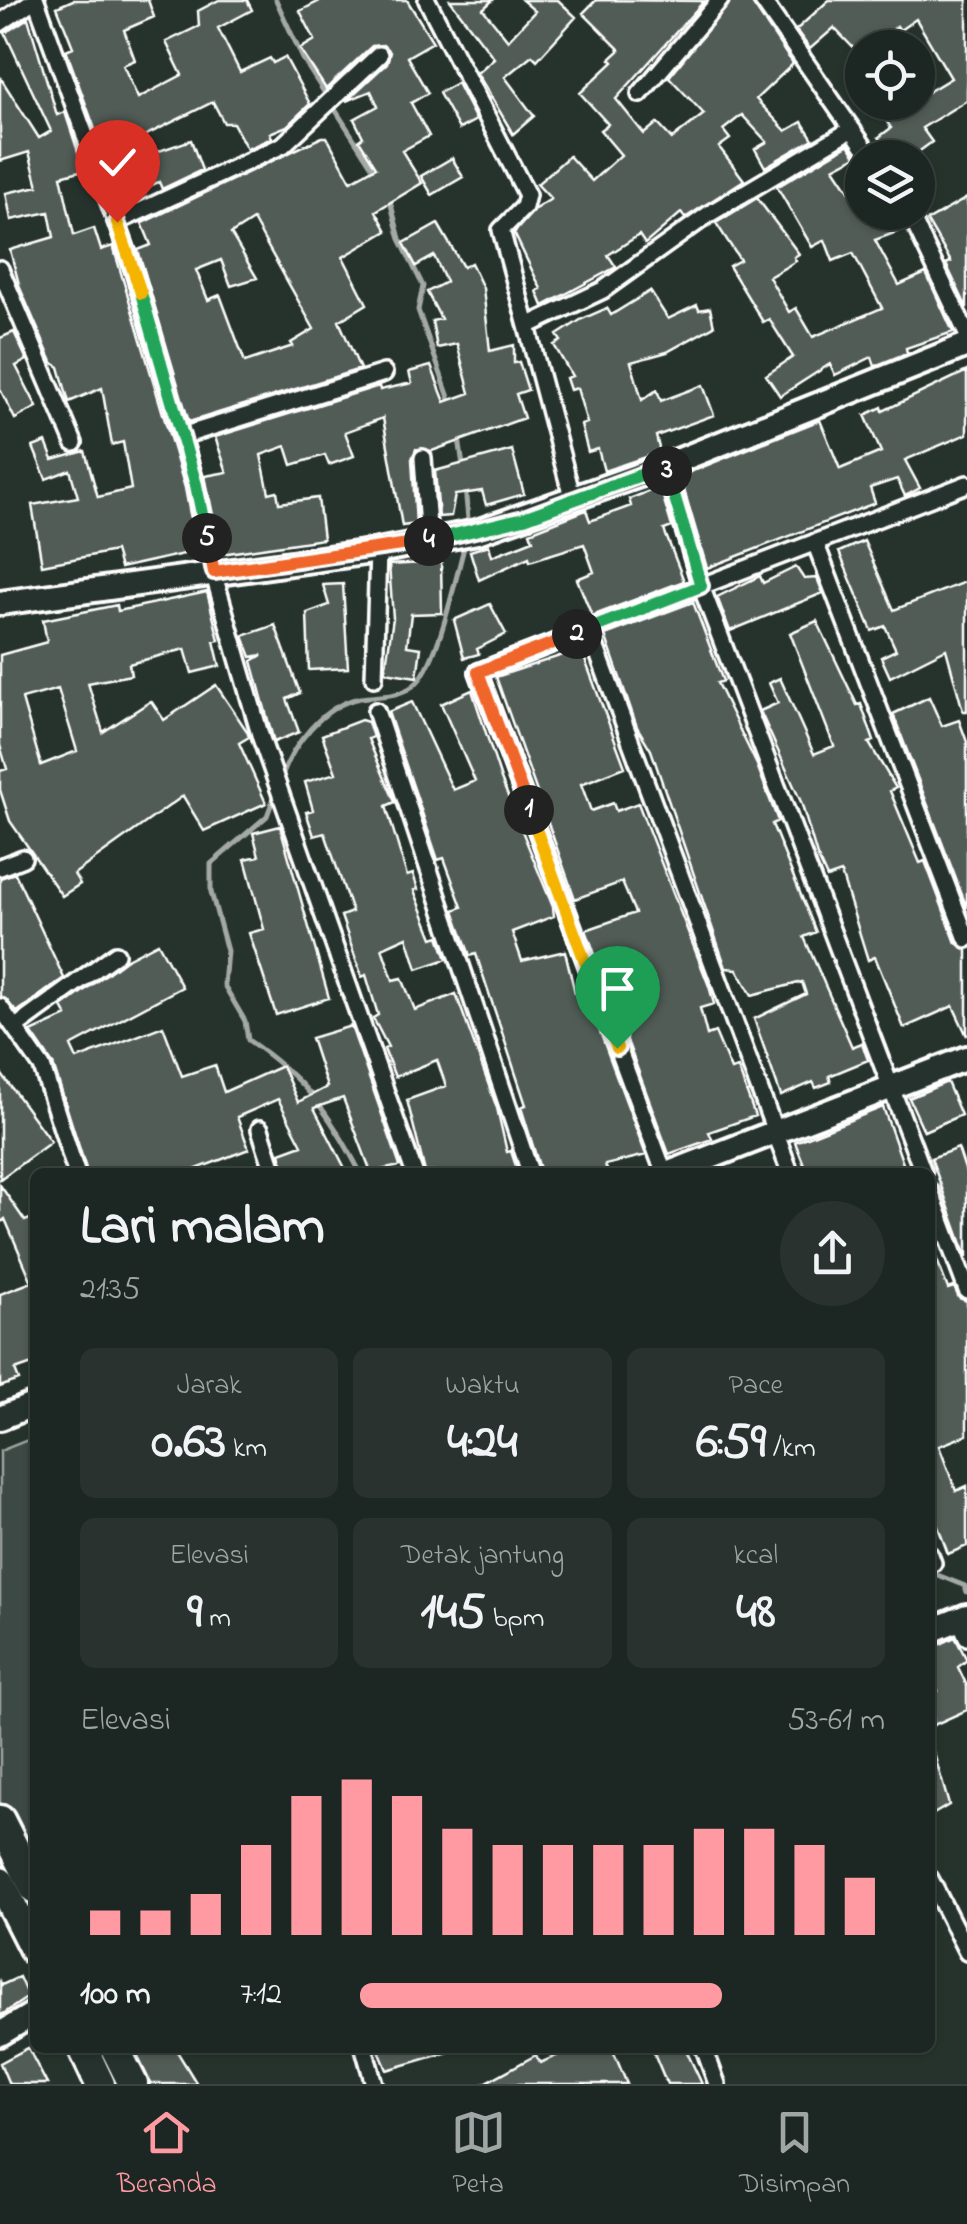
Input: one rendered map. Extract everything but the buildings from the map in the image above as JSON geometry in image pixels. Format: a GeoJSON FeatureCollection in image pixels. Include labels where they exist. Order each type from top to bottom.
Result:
{"type":"FeatureCollection","features":[{"type":"Feature","properties":{"kind":"highway"},"geometry":{"type":"LineString","coordinates":[[0,1820],[30,1879]]}},
{"type":"Feature","properties":{"kind":"highway"},"geometry":{"type":"LineString","coordinates":[[0,1882],[30,1941]]}},
{"type":"Feature","properties":{"kind":"highway"},"geometry":{"type":"LineString","coordinates":[[85,2053],[100,2084]]}},
{"type":"Feature","properties":{"kind":"highway"},"geometry":{"type":"LineString","coordinates":[[118,2053],[133,2084]]}},
{"type":"Feature","properties":{"kind":"street"},"geometry":{"type":"LineString","coordinates":[[0,23],[35,0],[117,222],[182,436],[214,572],[276,781],[413,1168]]}},
{"type":"Feature","properties":{"kind":"street"},"geometry":{"type":"LineString","coordinates":[[427,0],[462,75],[527,195],[524,207],[501,230],[572,500]]}},
{"type":"Feature","properties":{"kind":"street"},"geometry":{"type":"LineString","coordinates":[[640,94],[720,0]]}},
{"type":"Feature","properties":{"kind":"street"},"geometry":{"type":"LineString","coordinates":[[762,0],[860,140]]}},
{"type":"Feature","properties":{"kind":"street"},"geometry":{"type":"LineString","coordinates":[[117,222],[283,145],[378,54]]}},
{"type":"Feature","properties":{"kind":"street"},"geometry":{"type":"LineString","coordinates":[[528,326],[603,290],[709,214],[852,129]]}},
{"type":"Feature","properties":{"kind":"street"},"geometry":{"type":"LineString","coordinates":[[918,230],[967,334]]}},
{"type":"Feature","properties":{"kind":"street"},"geometry":{"type":"LineString","coordinates":[[0,269],[74,443]]}},
{"type":"Feature","properties":{"kind":"street"},"geometry":{"type":"LineString","coordinates":[[0,603],[378,550],[476,532],[665,466],[967,346]]}},
{"type":"Feature","properties":{"kind":"street"},"geometry":{"type":"LineString","coordinates":[[182,436],[384,374]]}},
{"type":"Feature","properties":{"kind":"street"},"geometry":{"type":"LineString","coordinates":[[423,458],[429,541]]}},
{"type":"Feature","properties":{"kind":"street"},"geometry":{"type":"LineString","coordinates":[[665,466],[701,586],[921,1168]]}},
{"type":"Feature","properties":{"kind":"street"},"geometry":{"type":"LineString","coordinates":[[663,1168],[478,672],[967,484]]}},
{"type":"Feature","properties":{"kind":"street"},"geometry":{"type":"LineString","coordinates":[[815,542],[967,938]]}},
{"type":"Feature","properties":{"kind":"street"},"geometry":{"type":"LineString","coordinates":[[374,678],[378,550]]}},
{"type":"Feature","properties":{"kind":"street"},"geometry":{"type":"LineString","coordinates":[[589,629],[788,1168]]}},
{"type":"Feature","properties":{"kind":"street"},"geometry":{"type":"LineString","coordinates":[[376,711],[529,1168]]}},
{"type":"Feature","properties":{"kind":"street"},"geometry":{"type":"LineString","coordinates":[[0,866],[23,858]]}},
{"type":"Feature","properties":{"kind":"street"},"geometry":{"type":"LineString","coordinates":[[16,1028],[116,954]]}},
{"type":"Feature","properties":{"kind":"street"},"geometry":{"type":"LineString","coordinates":[[0,1006],[51,1088],[75,1168]]}},
{"type":"Feature","properties":{"kind":"street"},"geometry":{"type":"LineString","coordinates":[[682,1168],[967,1058]]}},
{"type":"Feature","properties":{"kind":"street"},"geometry":{"type":"LineString","coordinates":[[260,1129],[273,1168]]}},
{"type":"Feature","properties":{"kind":"street"},"geometry":{"type":"LineString","coordinates":[[935,1204],[967,1290]]}},
{"type":"Feature","properties":{"kind":"street"},"geometry":{"type":"LineString","coordinates":[[0,1418],[30,1406]]}},
{"type":"Feature","properties":{"kind":"street"},"geometry":{"type":"LineString","coordinates":[[935,1630],[964,1624]]}},
{"type":"Feature","properties":{"kind":"street"},"geometry":{"type":"LineString","coordinates":[[935,1889],[967,1952]]}},
{"type":"Feature","properties":{"kind":"street"},"geometry":{"type":"LineString","coordinates":[[0,2034],[30,2017]]}},
{"type":"Feature","properties":{"kind":"street"},"geometry":{"type":"LineString","coordinates":[[365,2053],[374,2084]]}},
{"type":"Feature","properties":{"kind":"street"},"geometry":{"type":"LineString","coordinates":[[706,2053],[717,2084]]}},
{"type":"Feature","properties":{"kind":"shaded area"},"geometry":{"type":"Polygon","coordinates":[[[30,1439],[30,1836],[16,1843],[0,1810],[0,1451],[30,1439]]]}},
{"type":"Feature","properties":{"kind":"waterway"},"geometry":{"type":"LineString","coordinates":[[276,0],[304,61],[374,170]]}},
{"type":"Feature","properties":{"kind":"waterway"},"geometry":{"type":"LineString","coordinates":[[389,197],[400,239],[423,286],[418,310],[451,403]]}},
{"type":"Feature","properties":{"kind":"waterway"},"geometry":{"type":"LineString","coordinates":[[459,438],[463,466]]}},
{"type":"Feature","properties":{"kind":"waterway"},"geometry":{"type":"LineString","coordinates":[[465,487],[468,519]]}},
{"type":"Feature","properties":{"kind":"waterway"},"geometry":{"type":"LineString","coordinates":[[281,779],[301,740],[334,709],[360,698],[400,693],[422,676],[438,643],[464,548]]}},
{"type":"Feature","properties":{"kind":"waterway"},"geometry":{"type":"LineString","coordinates":[[275,794],[267,816],[211,864],[211,892],[227,951],[224,985],[245,1021],[248,1040],[314,1098],[358,1168]]}},
{"type":"Feature","properties":{"kind":"waterway"},"geometry":{"type":"LineString","coordinates":[[935,1574],[965,1586],[967,1592]]}},
{"type":"Feature","properties":{"kind":"route"},"geometry":{"type":"LineString","coordinates":[[117,222],[196,485],[214,572],[332,558],[476,532],[665,466],[701,586],[478,672],[617,1048]]}}]}
